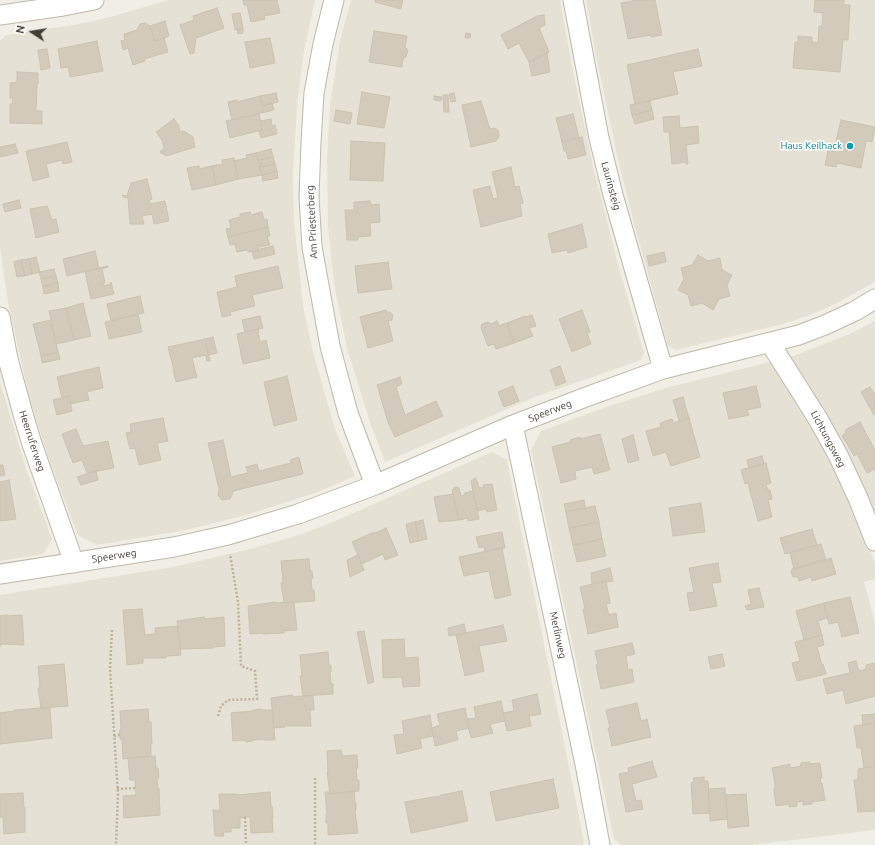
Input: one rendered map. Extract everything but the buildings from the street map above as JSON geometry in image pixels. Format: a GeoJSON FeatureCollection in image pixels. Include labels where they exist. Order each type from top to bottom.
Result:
{"type":"FeatureCollection","features":[{"type":"Feature","properties":{"kind":"street"},"geometry":{"type":"LineString","coordinates":[[0,15],[94,0]]}},
{"type":"Feature","properties":{"kind":"street","name":"Am Priesterberg"},"geometry":{"type":"LineString","coordinates":[[334,0],[323,44],[314,93],[310,197],[312,247],[330,346],[348,413],[376,484]]}},
{"type":"Feature","properties":{"kind":"street","name":"Laurinsteig"},"geometry":{"type":"LineString","coordinates":[[573,0],[599,138],[613,195],[664,369]]}},
{"type":"Feature","properties":{"kind":"street","name":"Speerweg"},"geometry":{"type":"LineString","coordinates":[[0,574],[174,546],[228,535],[298,514],[376,484],[513,425],[586,397],[664,369],[770,343],[825,325],[855,311],[875,299]]}},
{"type":"Feature","properties":{"kind":"street","name":"Heerruferweg"},"geometry":{"type":"LineString","coordinates":[[0,317],[8,359],[32,444],[74,562]]}},
{"type":"Feature","properties":{"kind":"street","name":"Lichtungsweg"},"geometry":{"type":"LineString","coordinates":[[770,343],[818,418],[838,455],[858,498],[875,541]]}},
{"type":"Feature","properties":{"kind":"street","name":"Merlinweg"},"geometry":{"type":"LineString","coordinates":[[513,425],[585,764],[600,845]]}},
{"type":"Feature","properties":{"kind":"path"},"geometry":{"type":"LineString","coordinates":[[218,716],[221,706],[228,700],[256,699],[255,671],[241,666],[238,602],[228,535]]}},
{"type":"Feature","properties":{"kind":"path"},"geometry":{"type":"LineString","coordinates":[[112,630],[110,669],[117,789],[116,845]]}},
{"type":"Feature","properties":{"kind":"path"},"geometry":{"type":"LineString","coordinates":[[114,736],[120,735]]}},
{"type":"Feature","properties":{"kind":"path"},"geometry":{"type":"LineString","coordinates":[[315,778],[315,845]]}},
{"type":"Feature","properties":{"kind":"path"},"geometry":{"type":"LineString","coordinates":[[117,789],[136,788]]}},
{"type":"Feature","properties":{"kind":"path"},"geometry":{"type":"LineString","coordinates":[[245,817],[246,845]]}},
{"type":"Feature","properties":{"kind":"shaded area"},"geometry":{"type":"Polygon","coordinates":[[[169,0],[315,0],[304,51],[297,105],[293,174],[294,221],[303,306],[313,352],[335,429],[355,476],[318,492],[246,515],[186,530],[97,545],[78,535],[49,460],[29,397],[8,303],[0,247],[0,41],[6,35],[103,19],[169,0]]]}},
{"type":"Feature","properties":{"kind":"shaded area"},"geometry":{"type":"Polygon","coordinates":[[[351,0],[560,0],[572,67],[594,170],[620,272],[644,353],[641,360],[535,397],[385,462],[370,422],[348,352],[334,284],[328,226],[327,159],[330,106],[340,41],[351,0]]]}},
{"type":"Feature","properties":{"kind":"shaded area"},"geometry":{"type":"Polygon","coordinates":[[[586,0],[875,0],[875,282],[835,304],[810,315],[786,323],[676,350],[668,346],[617,155],[586,0]]]}},
{"type":"Feature","properties":{"kind":"shaded area"},"geometry":{"type":"Polygon","coordinates":[[[875,321],[875,516],[788,358],[850,334],[875,321]]]}},
{"type":"Feature","properties":{"kind":"shaded area"},"geometry":{"type":"Polygon","coordinates":[[[770,362],[804,415],[835,468],[860,522],[875,564],[875,579],[864,582],[875,622],[875,830],[752,845],[621,845],[614,839],[531,450],[541,431],[612,405],[666,388],[770,362]]]}},
{"type":"Feature","properties":{"kind":"shaded area"},"geometry":{"type":"Polygon","coordinates":[[[0,382],[26,469],[52,539],[43,554],[0,561],[0,382]]]}},
{"type":"Feature","properties":{"kind":"shaded area"},"geometry":{"type":"Polygon","coordinates":[[[492,452],[507,460],[584,842],[582,845],[0,845],[0,595],[173,567],[272,543],[305,533],[333,522],[492,452]]]}},
{"type":"Feature","properties":{"kind":"place","name":"Haus Keilhack"},"geometry":{"type":"Point","coordinates":[850,146]}}]}
